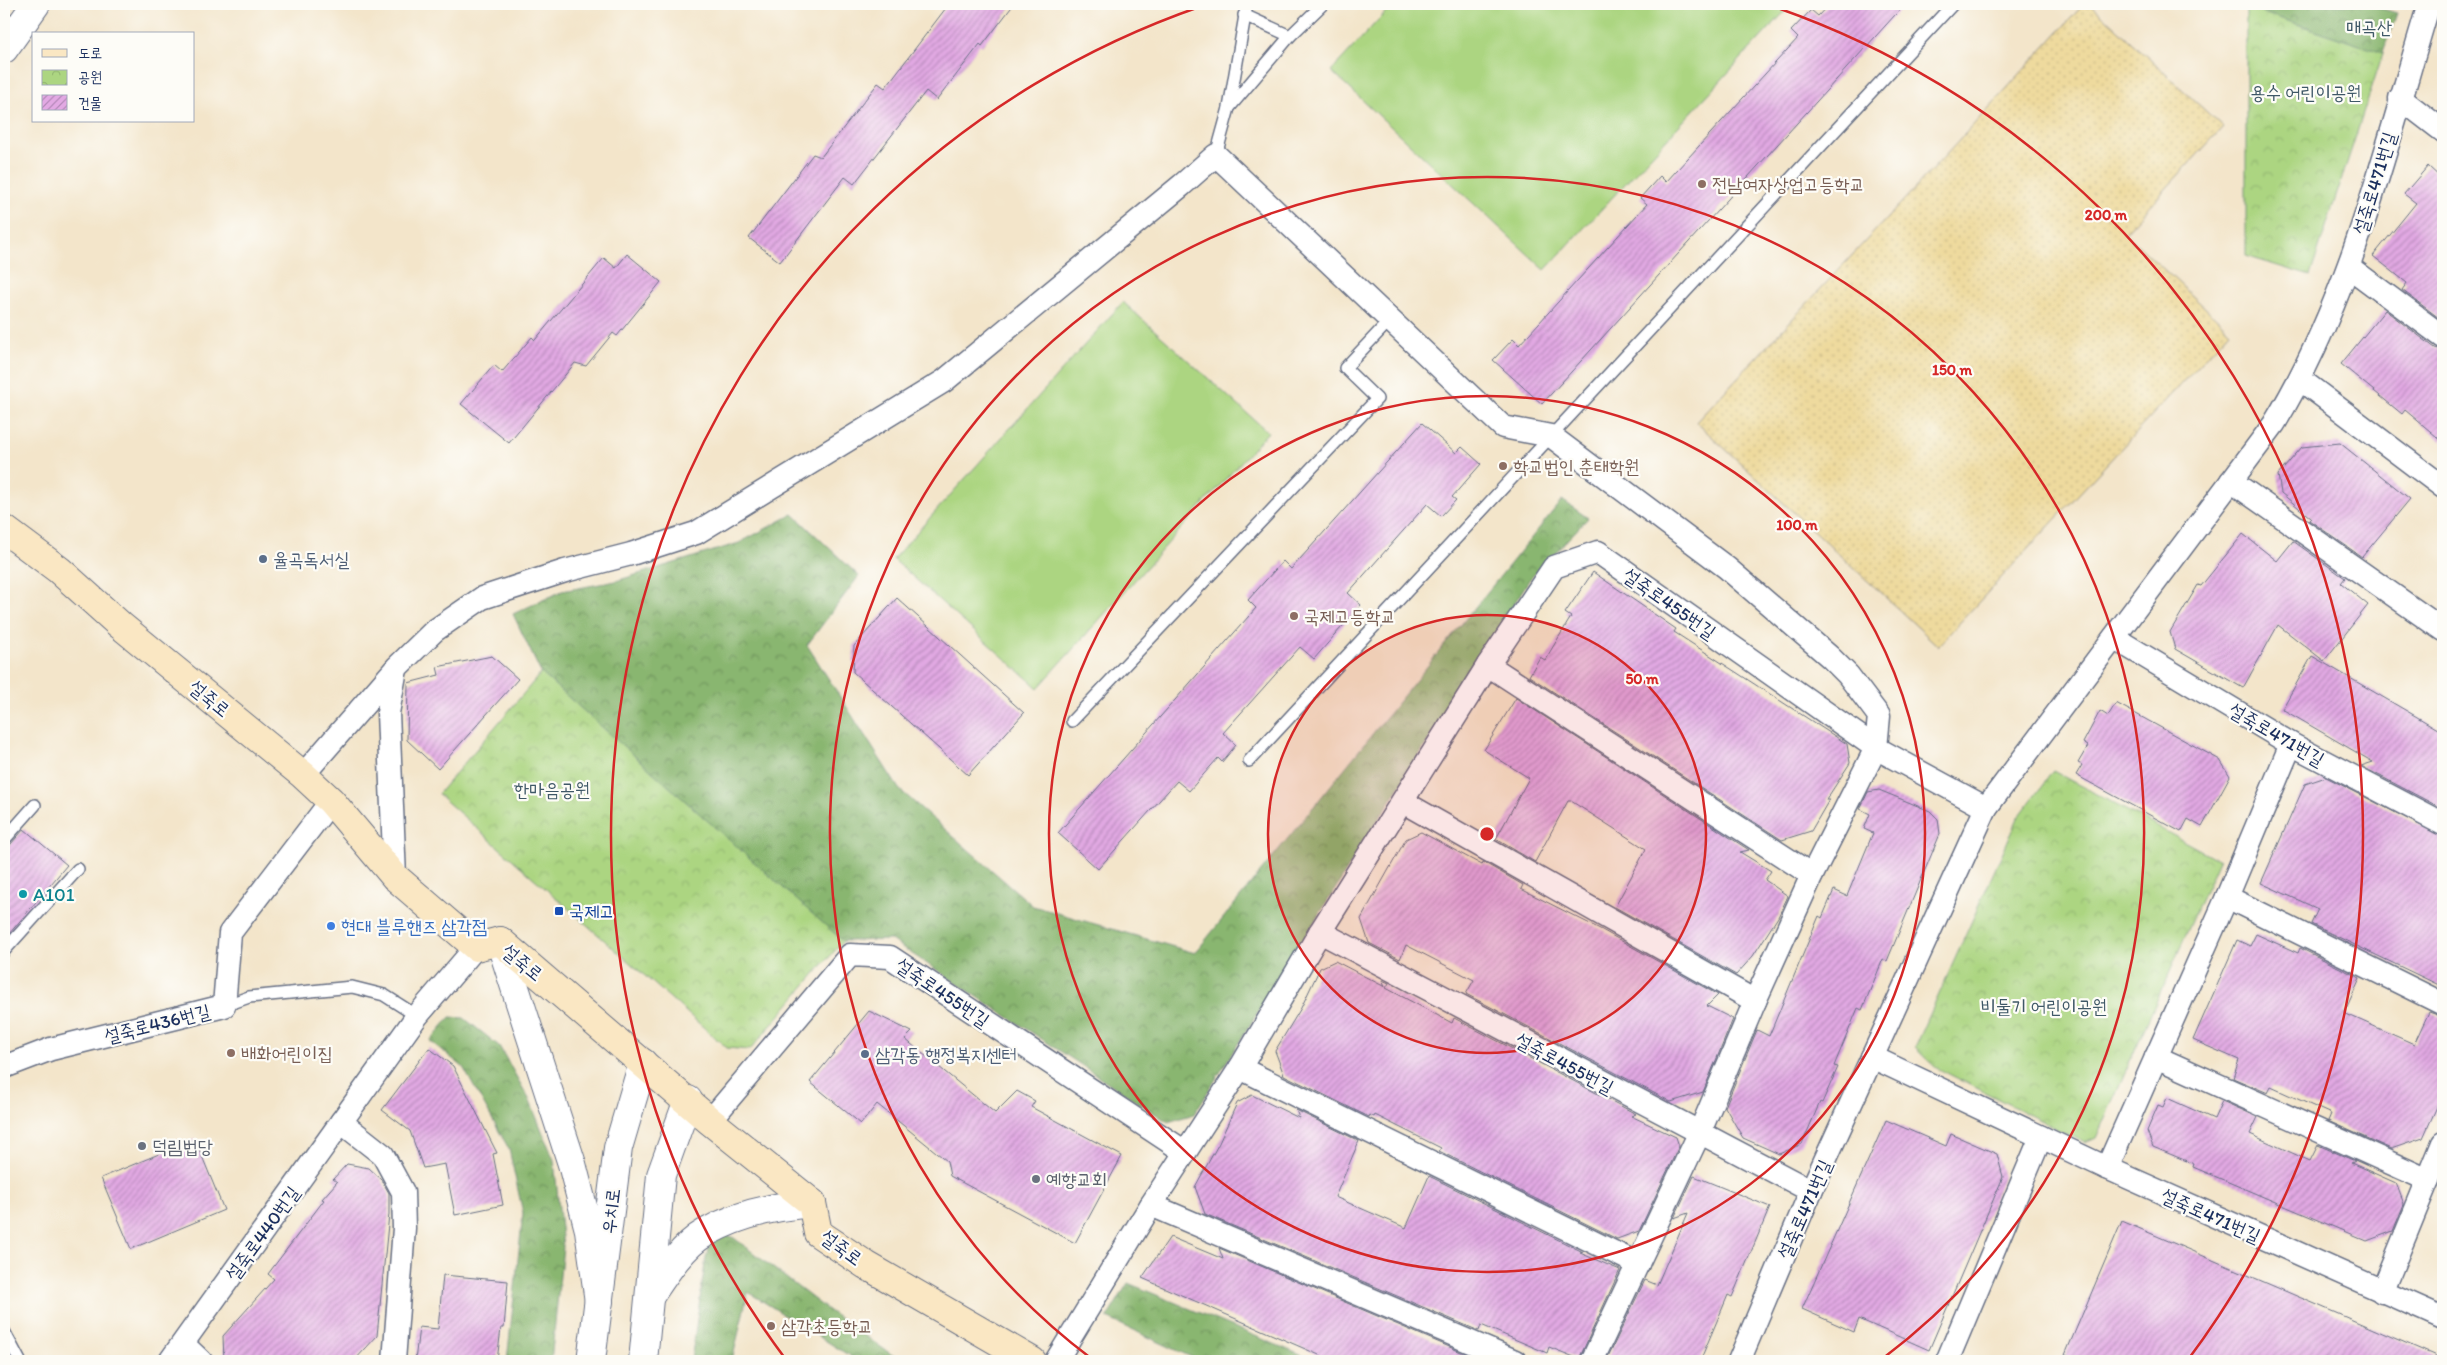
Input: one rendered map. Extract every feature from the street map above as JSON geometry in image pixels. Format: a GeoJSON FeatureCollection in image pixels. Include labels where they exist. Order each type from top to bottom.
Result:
{"type":"FeatureCollection","features":[{"type":"Feature","properties":{"kind":"main road","name":"설죽로"},"geometry":{"type":"LineString","coordinates":[[4,529],[59,570],[120,625],[303,775],[331,800],[395,877],[488,944],[643,1063],[710,1121],[812,1203],[818,1233],[866,1265],[1032,1361]]}},
{"type":"Feature","properties":{"kind":"street"},"geometry":{"type":"LineString","coordinates":[[4,49],[36,4]]}},
{"type":"Feature","properties":{"kind":"street","name":"설죽로471번길"},"geometry":{"type":"LineString","coordinates":[[1739,1361],[1811,1191],[1986,808],[2274,424],[2301,380],[2349,267],[2429,4]]}},
{"type":"Feature","properties":{"kind":"street"},"geometry":{"type":"LineString","coordinates":[[2400,98],[2443,131]]}},
{"type":"Feature","properties":{"kind":"street"},"geometry":{"type":"LineString","coordinates":[[303,775],[397,667],[434,631],[482,598],[565,571],[631,554],[696,533],[944,381],[1216,155],[1503,427],[1551,436],[1727,568],[1830,657],[1848,675],[1879,716],[1876,748],[1812,874],[1755,1001],[1699,1134],[1592,1361]]}},
{"type":"Feature","properties":{"kind":"street"},"geometry":{"type":"LineString","coordinates":[[2349,267],[2443,337]]}},
{"type":"Feature","properties":{"kind":"street"},"geometry":{"type":"LineString","coordinates":[[2301,380],[2443,487]]}},
{"type":"Feature","properties":{"kind":"street"},"geometry":{"type":"LineString","coordinates":[[2231,481],[2443,630]]}},
{"type":"Feature","properties":{"kind":"street","name":"설죽로455번길"},"geometry":{"type":"LineString","coordinates":[[1056,1361],[1151,1205],[1240,1068],[1320,932],[1488,666],[1554,567],[1598,552],[1876,748]]}},
{"type":"Feature","properties":{"kind":"street","name":"설죽로471번길"},"geometry":{"type":"LineString","coordinates":[[2114,638],[2291,744],[2443,824]]}},
{"type":"Feature","properties":{"kind":"street"},"geometry":{"type":"LineString","coordinates":[[1488,666],[1812,874]]}},
{"type":"Feature","properties":{"kind":"street"},"geometry":{"type":"LineString","coordinates":[[395,877],[388,713],[397,667]]}},
{"type":"Feature","properties":{"kind":"street"},"geometry":{"type":"LineString","coordinates":[[2107,1168],[2227,897],[2291,744]]}},
{"type":"Feature","properties":{"kind":"street"},"geometry":{"type":"LineString","coordinates":[[1876,748],[1986,808]]}},
{"type":"Feature","properties":{"kind":"street","name":"설죽로436번길"},"geometry":{"type":"LineString","coordinates":[[4,1067],[51,1049],[224,1006],[230,933],[331,800]]}},
{"type":"Feature","properties":{"kind":"street"},"geometry":{"type":"LineString","coordinates":[[1403,802],[1755,1001]]}},
{"type":"Feature","properties":{"kind":"street"},"geometry":{"type":"LineString","coordinates":[[2227,897],[2443,1004]]}},
{"type":"Feature","properties":{"kind":"street","name":"설죽로455번길"},"geometry":{"type":"LineString","coordinates":[[1320,932],[1699,1134],[1811,1191]]}},
{"type":"Feature","properties":{"kind":"street"},"geometry":{"type":"LineString","coordinates":[[488,944],[572,1164],[589,1230],[599,1302]]}},
{"type":"Feature","properties":{"kind":"street","name":"설죽로440번길"},"geometry":{"type":"LineString","coordinates":[[200,1361],[176,1352],[417,1016],[488,944]]}},
{"type":"Feature","properties":{"kind":"street","name":"설죽로455번길"},"geometry":{"type":"LineString","coordinates":[[710,1121],[850,955],[890,957],[1185,1152]]}},
{"type":"Feature","properties":{"kind":"street","name":"설죽로471번길"},"geometry":{"type":"LineString","coordinates":[[1872,1057],[2107,1168],[2443,1318]]}},
{"type":"Feature","properties":{"kind":"street"},"geometry":{"type":"LineString","coordinates":[[2156,1057],[2428,1180]]}},
{"type":"Feature","properties":{"kind":"street","name":"우치로"},"geometry":{"type":"LineString","coordinates":[[591,1361],[618,1148],[643,1063]]}},
{"type":"Feature","properties":{"kind":"street"},"geometry":{"type":"LineString","coordinates":[[1240,1068],[1638,1264]]}},
{"type":"Feature","properties":{"kind":"street"},"geometry":{"type":"LineString","coordinates":[[643,1361],[661,1175],[688,1100]]}},
{"type":"Feature","properties":{"kind":"street"},"geometry":{"type":"LineString","coordinates":[[341,1122],[383,1155],[403,1192],[404,1228],[394,1361]]}},
{"type":"Feature","properties":{"kind":"street"},"geometry":{"type":"LineString","coordinates":[[1948,1361],[2041,1137]]}},
{"type":"Feature","properties":{"kind":"street"},"geometry":{"type":"LineString","coordinates":[[2382,1292],[2443,1143]]}},
{"type":"Feature","properties":{"kind":"street"},"geometry":{"type":"LineString","coordinates":[[649,1297],[673,1262],[704,1233],[734,1221],[785,1205],[812,1203]]}},
{"type":"Feature","properties":{"kind":"street"},"geometry":{"type":"LineString","coordinates":[[1151,1205],[1515,1361]]}},
{"type":"Feature","properties":{"kind":"lane"},"geometry":{"type":"LineString","coordinates":[[1216,155],[1229,108],[1247,4]]}},
{"type":"Feature","properties":{"kind":"lane"},"geometry":{"type":"LineString","coordinates":[[1229,108],[1290,36],[1323,4]]}},
{"type":"Feature","properties":{"kind":"lane"},"geometry":{"type":"LineString","coordinates":[[1249,761],[1953,4]]}},
{"type":"Feature","properties":{"kind":"lane"},"geometry":{"type":"LineString","coordinates":[[1244,15],[1290,36]]}},
{"type":"Feature","properties":{"kind":"lane"},"geometry":{"type":"LineString","coordinates":[[1072,721],[1377,399],[1345,368],[1391,319]]}},
{"type":"Feature","properties":{"kind":"lane"},"geometry":{"type":"LineString","coordinates":[[4,840],[35,804]]}},
{"type":"Feature","properties":{"kind":"lane"},"geometry":{"type":"LineString","coordinates":[[4,951],[78,869]]}},
{"type":"Feature","properties":{"kind":"lane"},"geometry":{"type":"LineString","coordinates":[[224,1006],[249,997],[352,988],[384,994],[417,1016]]}},
{"type":"Feature","properties":{"kind":"lane"},"geometry":{"type":"LineString","coordinates":[[4,1331],[20,1361]]}},
{"type":"Feature","properties":{"kind":"green space"},"geometry":{"type":"Polygon","coordinates":[[[1393,4],[1792,4],[1545,270],[1331,71],[1393,4]]]}},
{"type":"Feature","properties":{"kind":"green space","name":"매곡산"},"geometry":{"type":"Polygon","coordinates":[[[2241,4],[2365,4],[2397,13],[2383,53],[2241,4]]]}},
{"type":"Feature","properties":{"kind":"green space","name":"용수 어린이공원"},"geometry":{"type":"Polygon","coordinates":[[[2246,7],[2383,53],[2310,276],[2246,256],[2246,7]]]}},
{"type":"Feature","properties":{"kind":"green space"},"geometry":{"type":"Polygon","coordinates":[[[1123,302],[1268,432],[1038,688],[893,559],[1123,302]]]}},
{"type":"Feature","properties":{"kind":"green space"},"geometry":{"type":"Polygon","coordinates":[[[1562,500],[1588,518],[1529,580],[1194,1114],[1168,1122],[891,940],[843,941],[541,673],[513,614],[562,591],[616,581],[739,543],[793,514],[859,576],[807,645],[899,789],[1033,906],[1195,953],[1562,500]]]}},
{"type":"Feature","properties":{"kind":"green space","name":"한마음공원"},"geometry":{"type":"Polygon","coordinates":[[[541,673],[843,941],[750,1050],[727,1048],[438,794],[541,673]]]}},
{"type":"Feature","properties":{"kind":"green space","name":"비둘기 어린이공원"},"geometry":{"type":"Polygon","coordinates":[[[2053,771],[2219,860],[2096,1138],[2085,1143],[1935,1067],[1915,1048],[2018,818],[2053,771]]]}},
{"type":"Feature","properties":{"kind":"green space"},"geometry":{"type":"Polygon","coordinates":[[[450,1017],[464,1018],[499,1046],[529,1099],[554,1160],[563,1247],[551,1361],[507,1361],[523,1213],[509,1149],[463,1067],[430,1041],[450,1017]]]}},
{"type":"Feature","properties":{"kind":"green space"},"geometry":{"type":"Polygon","coordinates":[[[716,1231],[734,1238],[829,1311],[901,1361],[858,1361],[748,1292],[732,1361],[691,1361],[706,1257],[716,1231]]]}},
{"type":"Feature","properties":{"kind":"green space"},"geometry":{"type":"Polygon","coordinates":[[[1128,1283],[1315,1361],[1200,1361],[1107,1318],[1128,1283]]]}},
{"type":"Feature","properties":{"kind":"sand"},"geometry":{"type":"Polygon","coordinates":[[[2084,4],[2090,4],[2223,127],[2125,233],[2230,331],[1938,646],[1696,422],[1932,170],[2084,4]]]}},
{"type":"Feature","properties":{"kind":"building"},"geometry":{"type":"Polygon","coordinates":[[[949,4],[1014,4],[937,100],[926,91],[854,184],[845,177],[780,262],[749,238],[813,154],[821,157],[878,83],[885,88],[949,4]]]}},
{"type":"Feature","properties":{"kind":"building"},"geometry":{"type":"Polygon","coordinates":[[[1829,4],[1905,4],[1542,404],[1493,360],[1513,339],[1519,345],[1647,204],[1640,198],[1660,176],[1666,182],[1798,38],[1791,31],[1811,10],[1818,16],[1829,4]]]}},
{"type":"Feature","properties":{"kind":"building"},"geometry":{"type":"Polygon","coordinates":[[[2428,166],[2443,180],[2443,321],[2402,290],[2407,283],[2373,256],[2416,203],[2404,194],[2428,166]]]}},
{"type":"Feature","properties":{"kind":"building"},"geometry":{"type":"Polygon","coordinates":[[[627,254],[661,282],[617,336],[613,333],[586,366],[575,363],[509,443],[461,404],[494,365],[502,372],[532,337],[535,340],[604,258],[616,268],[627,254]]]}},
{"type":"Feature","properties":{"kind":"building"},"geometry":{"type":"Polygon","coordinates":[[[2385,310],[2435,348],[2443,350],[2443,442],[2405,410],[2402,414],[2341,364],[2385,310]]]}},
{"type":"Feature","properties":{"kind":"building"},"geometry":{"type":"Polygon","coordinates":[[[1422,423],[1456,453],[1462,447],[1481,464],[1452,497],[1456,500],[1441,516],[1427,504],[1348,593],[1361,605],[1314,659],[1300,647],[1223,733],[1236,745],[1222,762],[1218,758],[1189,791],[1177,781],[1098,869],[1058,833],[1256,608],[1248,600],[1283,561],[1291,569],[1422,423]]]}},
{"type":"Feature","properties":{"kind":"building"},"geometry":{"type":"Polygon","coordinates":[[[2340,443],[2410,499],[2362,557],[2309,520],[2311,518],[2281,493],[2278,475],[2302,447],[2340,443]]]}},
{"type":"Feature","properties":{"kind":"building"},"geometry":{"type":"Polygon","coordinates":[[[2243,534],[2277,561],[2293,541],[2345,578],[2341,583],[2368,605],[2324,661],[2278,625],[2243,688],[2175,649],[2170,632],[2198,585],[2201,586],[2243,534]]]}},
{"type":"Feature","properties":{"kind":"building"},"geometry":{"type":"Polygon","coordinates":[[[1593,572],[1676,629],[1674,632],[1847,744],[1850,763],[1826,800],[1829,800],[1811,831],[1782,840],[1529,676],[1540,657],[1545,660],[1571,617],[1565,613],[1593,572]]]}},
{"type":"Feature","properties":{"kind":"building"},"geometry":{"type":"Polygon","coordinates":[[[897,598],[1024,713],[968,775],[853,672],[854,646],[897,598]]]}},
{"type":"Feature","properties":{"kind":"building"},"geometry":{"type":"Polygon","coordinates":[[[492,656],[518,679],[438,769],[407,740],[408,683],[439,675],[437,667],[492,656]]]}},
{"type":"Feature","properties":{"kind":"building"},"geometry":{"type":"Polygon","coordinates":[[[2312,656],[2443,732],[2443,809],[2361,766],[2373,762],[2282,709],[2312,656]]]}},
{"type":"Feature","properties":{"kind":"building"},"geometry":{"type":"Polygon","coordinates":[[[1516,698],[1749,850],[1740,852],[1771,871],[1765,880],[1788,896],[1778,917],[1753,956],[1736,975],[1615,907],[1646,849],[1571,801],[1568,801],[1535,862],[1496,839],[1529,778],[1484,750],[1516,698]]]}},
{"type":"Feature","properties":{"kind":"building"},"geometry":{"type":"Polygon","coordinates":[[[2116,703],[2220,760],[2230,776],[2202,827],[2188,819],[2181,832],[2076,775],[2082,765],[2078,763],[2088,746],[2083,743],[2100,711],[2108,716],[2116,703]]]}},
{"type":"Feature","properties":{"kind":"building"},"geometry":{"type":"Polygon","coordinates":[[[2326,777],[2443,837],[2443,989],[2441,986],[2311,924],[2318,909],[2261,883],[2305,784],[2326,777]]]}},
{"type":"Feature","properties":{"kind":"building"},"geometry":{"type":"Polygon","coordinates":[[[1879,790],[1930,811],[1938,819],[1940,834],[1887,961],[1883,959],[1862,1010],[1858,1008],[1834,1066],[1838,1067],[1802,1144],[1779,1154],[1743,1138],[1725,1107],[1757,1030],[1769,1036],[1819,916],[1822,918],[1834,890],[1847,896],[1873,833],[1864,829],[1870,814],[1860,809],[1868,792],[1879,790]]]}},
{"type":"Feature","properties":{"kind":"building","name":"A101"},"geometry":{"type":"Polygon","coordinates":[[[24,829],[67,865],[4,940],[4,847],[10,845],[24,829]]]}},
{"type":"Feature","properties":{"kind":"building"},"geometry":{"type":"Polygon","coordinates":[[[1421,832],[1482,865],[1483,862],[1523,885],[1521,889],[1602,930],[1718,995],[1707,1006],[1733,1019],[1703,1092],[1671,1102],[1466,994],[1474,980],[1406,945],[1400,959],[1369,943],[1361,919],[1406,839],[1421,832]]]}},
{"type":"Feature","properties":{"kind":"building"},"geometry":{"type":"Polygon","coordinates":[[[2256,934],[2298,953],[2300,948],[2360,978],[2344,1013],[2414,1044],[2429,1012],[2443,1017],[2443,1093],[2423,1138],[2391,1149],[2328,1121],[2331,1114],[2271,1087],[2268,1093],[2233,1078],[2239,1060],[2193,1040],[2237,940],[2250,946],[2256,934]]]}},
{"type":"Feature","properties":{"kind":"building"},"geometry":{"type":"Polygon","coordinates":[[[1335,961],[1385,987],[1382,980],[1389,983],[1386,988],[1452,1023],[1454,1018],[1636,1114],[1631,1116],[1676,1137],[1679,1146],[1639,1231],[1617,1239],[1439,1151],[1441,1148],[1375,1115],[1374,1117],[1370,1115],[1369,1117],[1284,1075],[1275,1051],[1301,1008],[1320,968],[1335,961]]]}},
{"type":"Feature","properties":{"kind":"building"},"geometry":{"type":"Polygon","coordinates":[[[869,1011],[912,1032],[905,1039],[995,1113],[1017,1091],[1035,1101],[1031,1107],[1122,1156],[1075,1243],[950,1176],[947,1161],[877,1104],[861,1124],[810,1082],[869,1011]]]}},
{"type":"Feature","properties":{"kind":"building"},"geometry":{"type":"Polygon","coordinates":[[[429,1048],[453,1066],[497,1153],[493,1154],[503,1205],[455,1215],[445,1164],[423,1168],[410,1131],[382,1110],[429,1048]]]}},
{"type":"Feature","properties":{"kind":"building"},"geometry":{"type":"Polygon","coordinates":[[[1252,1095],[1299,1118],[1296,1110],[1359,1141],[1335,1197],[1406,1228],[1429,1176],[1583,1252],[1580,1253],[1620,1270],[1579,1359],[1549,1347],[1547,1353],[1481,1325],[1479,1331],[1205,1214],[1195,1187],[1219,1143],[1237,1103],[1252,1095]]]}},
{"type":"Feature","properties":{"kind":"building"},"geometry":{"type":"Polygon","coordinates":[[[2167,1098],[2214,1119],[2222,1101],[2258,1117],[2250,1134],[2310,1161],[2318,1145],[2355,1161],[2351,1163],[2396,1183],[2404,1204],[2393,1231],[2367,1241],[2193,1167],[2194,1164],[2153,1147],[2147,1131],[2158,1105],[2163,1107],[2167,1098]]]}},
{"type":"Feature","properties":{"kind":"building"},"geometry":{"type":"Polygon","coordinates":[[[1886,1120],[1946,1146],[1951,1134],[1997,1154],[2003,1177],[1929,1350],[1859,1319],[1854,1332],[1802,1309],[1886,1120]]]}},
{"type":"Feature","properties":{"kind":"building"},"geometry":{"type":"Polygon","coordinates":[[[195,1139],[224,1210],[131,1249],[101,1178],[195,1139]]]}},
{"type":"Feature","properties":{"kind":"building"},"geometry":{"type":"Polygon","coordinates":[[[347,1164],[369,1168],[381,1179],[389,1193],[389,1214],[377,1336],[354,1361],[224,1361],[223,1336],[274,1279],[268,1274],[324,1200],[322,1199],[337,1182],[333,1179],[347,1164]]]}},
{"type":"Feature","properties":{"kind":"building"},"geometry":{"type":"Polygon","coordinates":[[[1694,1176],[1770,1207],[1732,1297],[1728,1295],[1700,1361],[1606,1361],[1645,1280],[1657,1285],[1688,1213],[1674,1218],[1694,1176]]]}},
{"type":"Feature","properties":{"kind":"building"},"geometry":{"type":"Polygon","coordinates":[[[2122,1221],[2443,1359],[2443,1361],[2080,1361],[2065,1355],[2122,1221]]]}},
{"type":"Feature","properties":{"kind":"building"},"geometry":{"type":"Polygon","coordinates":[[[1170,1237],[1223,1259],[1219,1248],[1468,1355],[1466,1361],[1333,1361],[1142,1278],[1170,1237]]]}},
{"type":"Feature","properties":{"kind":"building"},"geometry":{"type":"Polygon","coordinates":[[[443,1275],[508,1281],[504,1328],[501,1328],[497,1361],[415,1361],[419,1327],[438,1329],[443,1275]]]}},
{"type":"Feature","properties":{"kind":"place","name":"전남여자상업고등학교"},"geometry":{"type":"Point","coordinates":[1702,184]}},
{"type":"Feature","properties":{"kind":"place","name":"학교법인 춘태학원"},"geometry":{"type":"Point","coordinates":[1503,466]}},
{"type":"Feature","properties":{"kind":"place","name":"율곡독서실"},"geometry":{"type":"Point","coordinates":[263,559]}},
{"type":"Feature","properties":{"kind":"place","name":"국제고등학교"},"geometry":{"type":"Point","coordinates":[1294,616]}},
{"type":"Feature","properties":{"kind":"place","name":"A101"},"geometry":{"type":"Point","coordinates":[23,894]}},
{"type":"Feature","properties":{"kind":"place","name":"국제고"},"geometry":{"type":"Point","coordinates":[559,911]}},
{"type":"Feature","properties":{"kind":"place","name":"현대 블루핸즈 삼각점"},"geometry":{"type":"Point","coordinates":[331,926]}},
{"type":"Feature","properties":{"kind":"place","name":"배화어린이집"},"geometry":{"type":"Point","coordinates":[231,1053]}},
{"type":"Feature","properties":{"kind":"place","name":"삼각동 행정복지센터"},"geometry":{"type":"Point","coordinates":[865,1054]}},
{"type":"Feature","properties":{"kind":"place","name":"덕림법당"},"geometry":{"type":"Point","coordinates":[142,1146]}},
{"type":"Feature","properties":{"kind":"place","name":"예향교회"},"geometry":{"type":"Point","coordinates":[1036,1179]}},
{"type":"Feature","properties":{"kind":"place","name":"삼각초등학교"},"geometry":{"type":"Point","coordinates":[771,1326]}}]}
